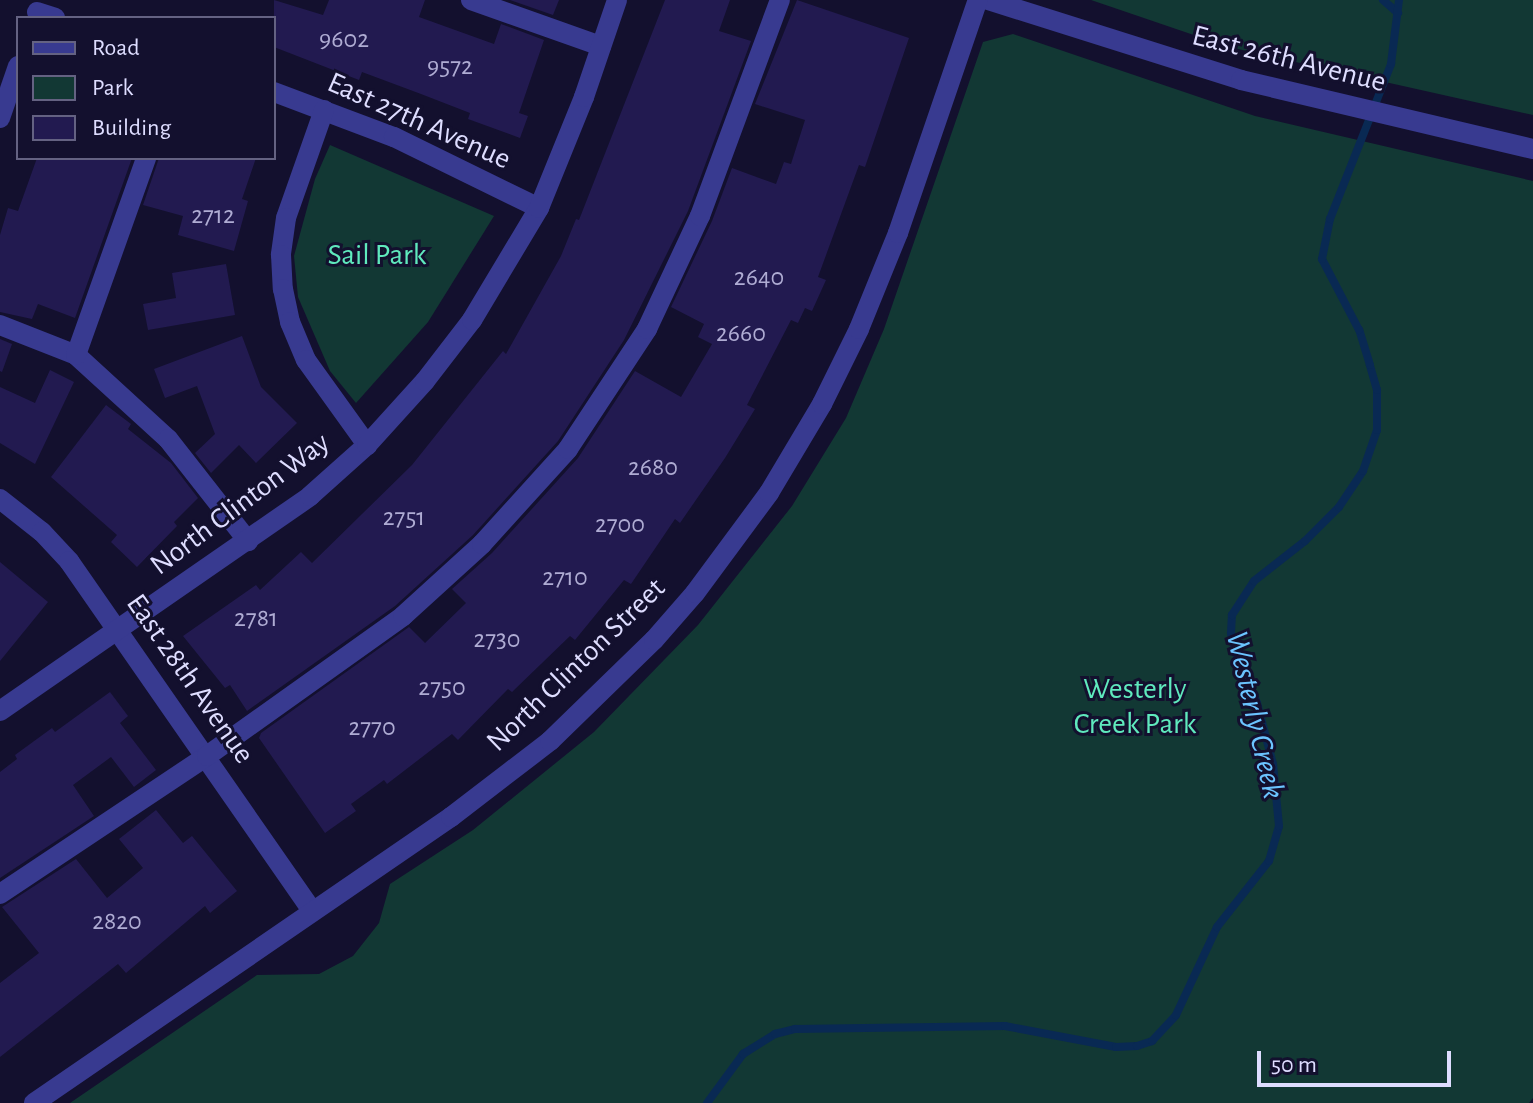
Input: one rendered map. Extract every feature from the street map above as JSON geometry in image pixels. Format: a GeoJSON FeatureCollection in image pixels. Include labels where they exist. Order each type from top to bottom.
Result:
{"type":"FeatureCollection","features":[{"type":"Feature","properties":{"kind":"street"},"geometry":{"type":"LineString","coordinates":[[471,0],[601,46]]}},
{"type":"Feature","properties":{"kind":"street","name":"North Clinton Way"},"geometry":{"type":"LineString","coordinates":[[0,711],[310,496],[367,445],[425,381],[472,320],[539,208],[617,0]]}},
{"type":"Feature","properties":{"kind":"street"},"geometry":{"type":"LineString","coordinates":[[0,894],[207,756],[403,616],[482,544],[568,449],[647,329],[700,216],[780,0]]}},
{"type":"Feature","properties":{"kind":"street","name":"North Clinton Street"},"geometry":{"type":"LineString","coordinates":[[34,1103],[451,817],[550,741],[654,640],[745,527],[802,440],[859,329],[898,233],[978,0]]}},
{"type":"Feature","properties":{"kind":"street","name":"East 26th Avenue"},"geometry":{"type":"LineString","coordinates":[[988,0],[1185,65],[1533,149]]}},
{"type":"Feature","properties":{"kind":"street"},"geometry":{"type":"LineString","coordinates":[[0,118],[16,72]]}},
{"type":"Feature","properties":{"kind":"street","name":"East 27th Avenue"},"geometry":{"type":"LineString","coordinates":[[276,93],[394,137],[539,208]]}},
{"type":"Feature","properties":{"kind":"street"},"geometry":{"type":"LineString","coordinates":[[324,110],[286,218],[281,255],[283,289],[290,322],[306,360],[367,445]]}},
{"type":"Feature","properties":{"kind":"street"},"geometry":{"type":"LineString","coordinates":[[76,355],[145,160]]}},
{"type":"Feature","properties":{"kind":"street"},"geometry":{"type":"LineString","coordinates":[[0,325],[76,355],[168,439],[248,541]]}},
{"type":"Feature","properties":{"kind":"street","name":"East 28th Avenue"},"geometry":{"type":"LineString","coordinates":[[0,499],[42,532],[69,561],[312,910]]}},
{"type":"Feature","properties":{"kind":"green space"},"geometry":{"type":"Polygon","coordinates":[[[1091,0],[1533,0],[1533,115],[1229,47],[1091,0]]]}},
{"type":"Feature","properties":{"kind":"green space","name":"Westerly Creek Park"},"geometry":{"type":"Polygon","coordinates":[[[1013,34],[1255,116],[1533,181],[1533,1098],[1529,1103],[70,1103],[257,975],[319,974],[353,956],[379,923],[390,884],[473,830],[594,732],[698,625],[792,506],[846,418],[884,329],[983,42],[1013,34]]]}},
{"type":"Feature","properties":{"kind":"green space","name":"Sail Park"},"geometry":{"type":"Polygon","coordinates":[[[330,145],[494,216],[428,322],[356,403],[330,371],[298,297],[294,256],[315,179],[330,145]]]}},
{"type":"Feature","properties":{"kind":"building"},"geometry":{"type":"Polygon","coordinates":[[[274,0],[323,15],[329,0],[425,0],[419,17],[494,44],[501,24],[544,40],[519,113],[528,116],[520,138],[468,119],[470,113],[362,72],[359,80],[276,48],[274,0]]]}},
{"type":"Feature","properties":{"kind":"building"},"geometry":{"type":"Polygon","coordinates":[[[510,0],[559,0],[553,15],[510,0]]]}},
{"type":"Feature","properties":{"kind":"building"},"geometry":{"type":"Polygon","coordinates":[[[665,0],[730,0],[719,31],[751,41],[688,211],[624,340],[558,441],[473,535],[395,606],[247,711],[230,685],[225,688],[183,636],[256,585],[260,590],[301,552],[312,563],[412,465],[503,351],[506,354],[561,256],[576,219],[579,220],[665,0]]]}},
{"type":"Feature","properties":{"kind":"building"},"geometry":{"type":"Polygon","coordinates":[[[797,0],[909,38],[865,167],[859,165],[818,277],[826,280],[812,311],[805,308],[798,323],[791,320],[747,405],[755,409],[680,523],[675,519],[631,584],[624,580],[575,640],[570,636],[512,692],[508,689],[458,740],[452,734],[387,784],[384,780],[351,804],[356,811],[325,833],[259,738],[261,733],[409,627],[425,643],[466,603],[452,589],[492,553],[578,458],[635,371],[681,397],[712,344],[698,337],[704,324],[671,307],[712,221],[732,168],[776,184],[784,162],[791,164],[805,120],[755,104],[797,0]]]}},
{"type":"Feature","properties":{"kind":"building"},"geometry":{"type":"Polygon","coordinates":[[[36,160],[131,160],[75,318],[38,304],[32,319],[0,312],[0,235],[8,208],[18,211],[36,160]]]}},
{"type":"Feature","properties":{"kind":"building"},"geometry":{"type":"Polygon","coordinates":[[[158,160],[255,160],[242,199],[248,201],[234,251],[178,235],[183,216],[143,205],[158,160]]]}},
{"type":"Feature","properties":{"kind":"building"},"geometry":{"type":"Polygon","coordinates":[[[226,264],[235,315],[148,330],[143,304],[176,298],[172,273],[226,264]]]}},
{"type":"Feature","properties":{"kind":"building"},"geometry":{"type":"Polygon","coordinates":[[[242,336],[261,387],[297,423],[256,463],[239,445],[211,473],[195,453],[215,434],[197,386],[165,398],[154,369],[242,336]]]}},
{"type":"Feature","properties":{"kind":"building"},"geometry":{"type":"Polygon","coordinates":[[[0,339],[12,344],[2,372],[0,371],[0,339]]]}},
{"type":"Feature","properties":{"kind":"building"},"geometry":{"type":"Polygon","coordinates":[[[50,370],[74,382],[35,464],[0,443],[0,387],[35,403],[50,370]]]}},
{"type":"Feature","properties":{"kind":"building"},"geometry":{"type":"Polygon","coordinates":[[[106,405],[131,424],[128,429],[171,463],[198,498],[174,522],[177,526],[137,567],[111,542],[117,535],[51,477],[106,405]]]}},
{"type":"Feature","properties":{"kind":"building"},"geometry":{"type":"Polygon","coordinates":[[[0,562],[48,602],[0,661],[0,562]]]}},
{"type":"Feature","properties":{"kind":"building"},"geometry":{"type":"Polygon","coordinates":[[[110,692],[128,716],[120,723],[156,770],[134,787],[111,757],[73,785],[94,816],[0,878],[0,772],[17,759],[15,755],[52,728],[55,732],[110,692]]]}},
{"type":"Feature","properties":{"kind":"building"},"geometry":{"type":"Polygon","coordinates":[[[156,810],[183,843],[192,836],[237,891],[210,913],[205,906],[126,973],[118,964],[0,1057],[0,983],[39,953],[2,907],[76,859],[107,898],[143,868],[119,839],[156,810]]]}},
{"type":"Feature","properties":{"kind":"waterway"},"geometry":{"type":"LineString","coordinates":[[1383,0],[1398,13]]}},
{"type":"Feature","properties":{"kind":"waterway","name":"Westerly Creek"},"geometry":{"type":"LineString","coordinates":[[707,1103],[743,1054],[775,1034],[795,1029],[1005,1026],[1116,1047],[1137,1046],[1152,1041],[1176,1015],[1217,927],[1269,861],[1279,826],[1273,764],[1257,703],[1235,651],[1231,633],[1232,615],[1254,581],[1305,541],[1339,507],[1363,471],[1377,430],[1377,390],[1359,330],[1322,259],[1330,219],[1391,64],[1399,0]]}}]}
